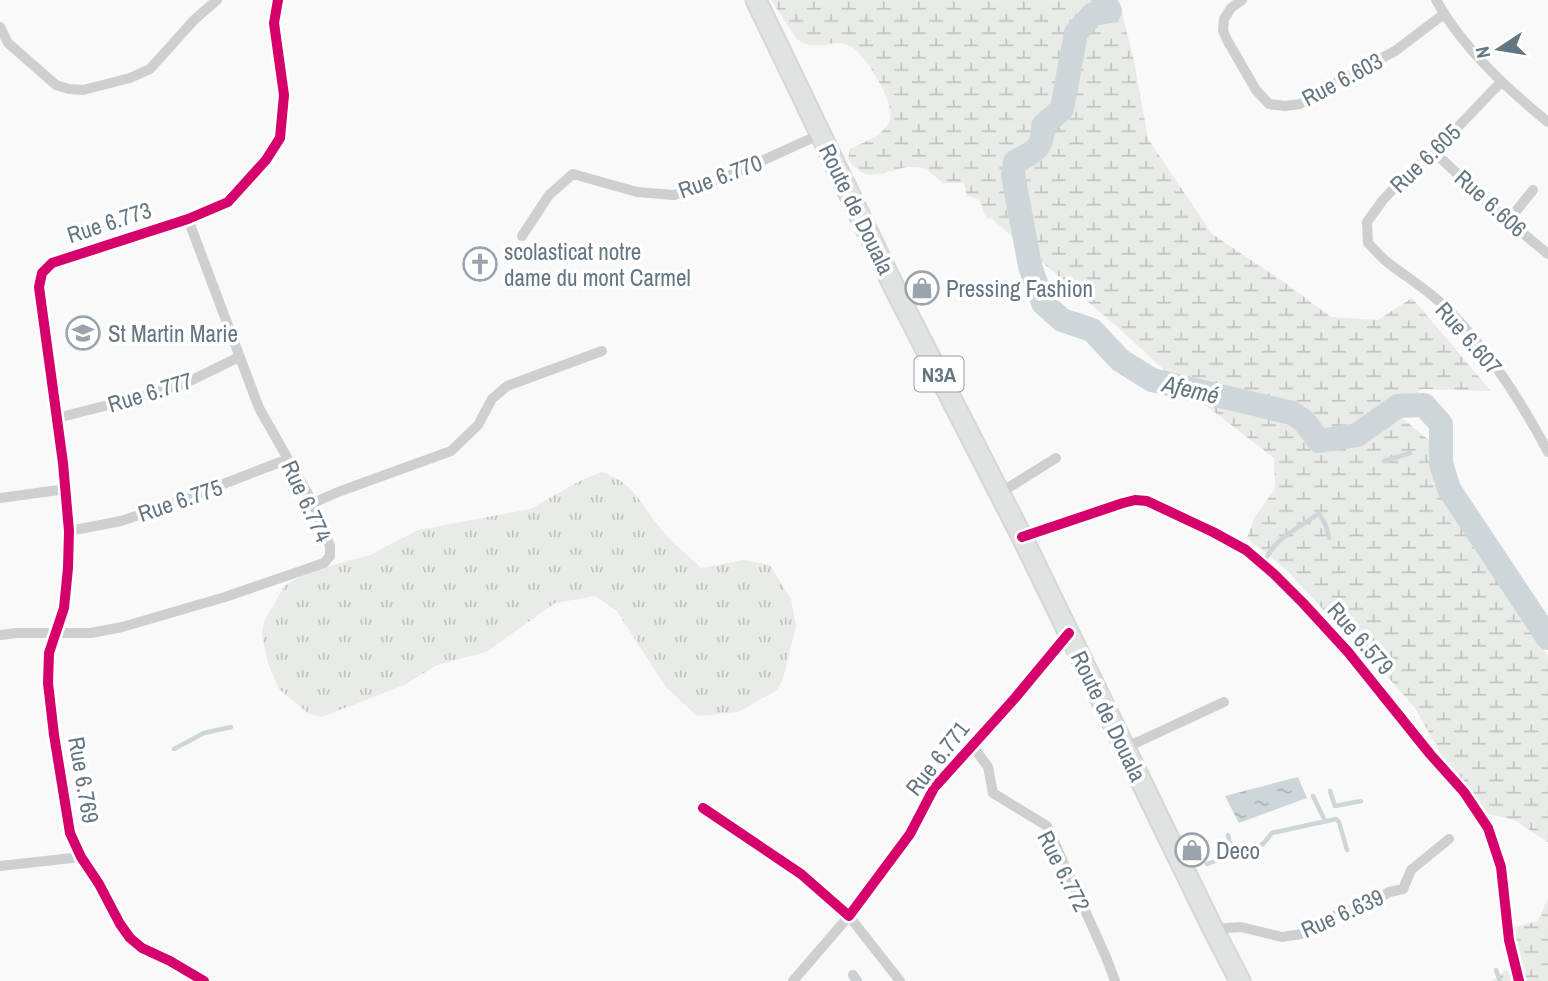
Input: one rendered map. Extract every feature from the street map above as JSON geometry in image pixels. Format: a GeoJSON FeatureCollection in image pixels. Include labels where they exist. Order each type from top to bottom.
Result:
{"type":"FeatureCollection","features":[{"type":"Feature","properties":{"kind":"highway","name":"Route de Douala"},"geometry":{"type":"LineString","coordinates":[[755,0],[1240,981]]}},
{"type":"Feature","properties":{"kind":"street"},"geometry":{"type":"LineString","coordinates":[[0,27],[13,49],[56,85],[83,90],[130,78],[150,69],[194,20],[217,0]]}},
{"type":"Feature","properties":{"kind":"street","name":"Rue 6.773"},"geometry":{"type":"LineString","coordinates":[[69,531],[66,489],[39,288],[41,273],[52,263],[64,258],[188,219],[228,202],[266,160],[280,138],[284,95],[274,23],[278,0]]}},
{"type":"Feature","properties":{"kind":"street","name":"Rue 6.603"},"geometry":{"type":"LineString","coordinates":[[1242,0],[1231,8],[1224,19],[1223,30],[1227,40],[1256,90],[1269,104],[1285,106],[1300,104],[1395,51],[1444,14]]}},
{"type":"Feature","properties":{"kind":"street"},"geometry":{"type":"LineString","coordinates":[[1436,0],[1460,36],[1501,82],[1548,122]]}},
{"type":"Feature","properties":{"kind":"street","name":"Rue 6.605"},"geometry":{"type":"LineString","coordinates":[[1368,243],[1367,222],[1392,188],[1434,152],[1501,82]]}},
{"type":"Feature","properties":{"kind":"street","name":"Rue 6.770"},"geometry":{"type":"LineString","coordinates":[[522,236],[549,195],[573,174],[637,192],[674,195],[733,174],[821,135]]}},
{"type":"Feature","properties":{"kind":"street","name":"Rue 6.606"},"geometry":{"type":"LineString","coordinates":[[1434,152],[1548,254]]}},
{"type":"Feature","properties":{"kind":"street"},"geometry":{"type":"LineString","coordinates":[[1508,221],[1533,190]]}},
{"type":"Feature","properties":{"kind":"street","name":"Rue 6.774"},"geometry":{"type":"LineString","coordinates":[[56,633],[91,633],[122,627],[225,597],[324,563],[330,555],[330,546],[313,503],[259,408],[188,219]]}},
{"type":"Feature","properties":{"kind":"street","name":"Rue 6.607"},"geometry":{"type":"LineString","coordinates":[[1368,243],[1442,304],[1468,332],[1502,374],[1548,452]]}},
{"type":"Feature","properties":{"kind":"street"},"geometry":{"type":"LineString","coordinates":[[313,503],[451,451],[478,425],[492,399],[507,386],[602,351]]}},
{"type":"Feature","properties":{"kind":"street","name":"Rue 6.777"},"geometry":{"type":"LineString","coordinates":[[57,418],[186,383],[239,357]]}},
{"type":"Feature","properties":{"kind":"street"},"geometry":{"type":"LineString","coordinates":[[1000,493],[1056,458]]}},
{"type":"Feature","properties":{"kind":"street","name":"Rue 6.775"},"geometry":{"type":"LineString","coordinates":[[69,531],[121,521],[288,459]]}},
{"type":"Feature","properties":{"kind":"street"},"geometry":{"type":"LineString","coordinates":[[0,498],[66,489]]}},
{"type":"Feature","properties":{"kind":"street","name":"Rue 6.579"},"geometry":{"type":"LineString","coordinates":[[1022,537],[1123,503],[1147,501],[1246,550],[1274,574],[1356,662],[1464,792],[1488,828],[1501,867],[1509,940],[1519,981]]}},
{"type":"Feature","properties":{"kind":"street","name":"Rue 6.769"},"geometry":{"type":"LineString","coordinates":[[69,531],[64,608],[49,653],[48,683],[70,833],[81,857],[130,938],[142,948],[204,981]]}},
{"type":"Feature","properties":{"kind":"street"},"geometry":{"type":"LineString","coordinates":[[0,635],[56,633]]}},
{"type":"Feature","properties":{"kind":"street","name":"Rue 6.771"},"geometry":{"type":"LineString","coordinates":[[849,916],[910,834],[934,788],[1069,634]]}},
{"type":"Feature","properties":{"kind":"street"},"geometry":{"type":"LineString","coordinates":[[1125,748],[1224,702]]}},
{"type":"Feature","properties":{"kind":"street","name":"Rue 6.772"},"geometry":{"type":"LineString","coordinates":[[972,745],[988,767],[993,793],[1047,826],[1115,981]]}},
{"type":"Feature","properties":{"kind":"street"},"geometry":{"type":"LineString","coordinates":[[703,808],[801,874],[849,916],[900,981]]}},
{"type":"Feature","properties":{"kind":"street","name":"Rue 6.639"},"geometry":{"type":"LineString","coordinates":[[1213,929],[1241,927],[1282,937],[1301,934],[1338,914],[1373,902],[1389,892],[1403,889],[1411,870],[1449,839]]}},
{"type":"Feature","properties":{"kind":"street"},"geometry":{"type":"LineString","coordinates":[[0,866],[81,857]]}},
{"type":"Feature","properties":{"kind":"street"},"geometry":{"type":"LineString","coordinates":[[793,981],[849,916]]}},
{"type":"Feature","properties":{"kind":"green space"},"geometry":{"type":"Polygon","coordinates":[[[771,0],[1119,0],[1134,61],[1148,139],[1212,234],[1331,317],[1378,320],[1412,298],[1491,391],[1421,389],[1398,415],[1430,441],[1444,492],[1548,656],[1548,842],[1514,820],[1467,809],[1415,708],[1367,653],[1287,570],[1247,538],[1254,518],[1275,489],[1274,458],[1187,391],[992,219],[986,218],[979,199],[967,196],[964,183],[943,183],[928,170],[914,167],[875,175],[857,169],[848,159],[850,149],[880,133],[890,120],[888,103],[880,85],[869,65],[850,46],[836,43],[810,45],[797,39],[771,0]]]}},
{"type":"Feature","properties":{"kind":"green space"},"geometry":{"type":"Polygon","coordinates":[[[601,472],[621,481],[629,488],[665,534],[701,568],[744,560],[770,565],[791,599],[796,626],[783,679],[777,690],[738,712],[697,716],[666,687],[616,610],[595,596],[555,603],[486,652],[437,665],[404,685],[322,717],[309,714],[279,689],[268,663],[262,635],[264,622],[284,586],[308,572],[370,555],[418,530],[530,509],[601,472]]]}},
{"type":"Feature","properties":{"kind":"green space"},"geometry":{"type":"Polygon","coordinates":[[[1548,898],[1548,981],[1492,981],[1505,971],[1515,969],[1508,929],[1538,921],[1548,898]]]}},
{"type":"Feature","properties":{"kind":"water"},"geometry":{"type":"Polygon","coordinates":[[[1298,777],[1307,798],[1239,823],[1225,796],[1298,777]]]}},
{"type":"Feature","properties":{"kind":"waterway","name":"Afemé"},"geometry":{"type":"LineString","coordinates":[[1103,0],[1110,11],[1093,14],[1076,33],[1062,109],[1043,126],[1043,134],[1036,149],[1015,162],[1013,175],[1030,266],[1043,303],[1062,320],[1092,330],[1120,360],[1152,380],[1292,413],[1304,421],[1319,441],[1357,435],[1398,406],[1424,405],[1441,424],[1441,463],[1449,489],[1548,638]]}},
{"type":"Feature","properties":{"kind":"waterway"},"geometry":{"type":"LineString","coordinates":[[1384,461],[1410,453]]}},
{"type":"Feature","properties":{"kind":"waterway"},"geometry":{"type":"LineString","coordinates":[[1264,564],[1280,540],[1319,513],[1329,538]]}},
{"type":"Feature","properties":{"kind":"waterway"},"geometry":{"type":"LineString","coordinates":[[174,749],[204,733],[231,727]]}},
{"type":"Feature","properties":{"kind":"waterway"},"geometry":{"type":"LineString","coordinates":[[1330,791],[1335,806],[1361,801]]}},
{"type":"Feature","properties":{"kind":"waterway"},"geometry":{"type":"LineString","coordinates":[[1313,796],[1325,821]]}},
{"type":"Feature","properties":{"kind":"waterway"},"geometry":{"type":"LineString","coordinates":[[1253,849],[1263,844],[1272,833],[1336,819],[1347,850]]}},
{"type":"Feature","properties":{"kind":"waterway"},"geometry":{"type":"LineString","coordinates":[[1228,835],[1235,853]]}},
{"type":"Feature","properties":{"kind":"waterway"},"geometry":{"type":"LineString","coordinates":[[1207,864],[1235,854]]}},
{"type":"Feature","properties":{"kind":"waterway"},"geometry":{"type":"LineString","coordinates":[[1496,970],[1500,981]]}},
{"type":"Feature","properties":{"kind":"cycle path"},"geometry":{"type":"LineString","coordinates":[[204,981],[142,948],[130,938],[81,857],[70,833],[48,683],[49,653],[64,608],[69,531],[63,463],[39,287],[42,273],[52,263],[188,219],[228,202],[266,160],[280,138],[284,95],[274,23],[278,0]]}},
{"type":"Feature","properties":{"kind":"cycle path"},"geometry":{"type":"LineString","coordinates":[[1022,537],[1123,503],[1147,501],[1246,550],[1274,574],[1348,652],[1464,792],[1488,828],[1501,867],[1509,940],[1519,981]]}},
{"type":"Feature","properties":{"kind":"cycle path"},"geometry":{"type":"LineString","coordinates":[[703,808],[801,874],[849,916],[910,834],[934,788],[1069,633]]}},
{"type":"Feature","properties":{"kind":"place","name":"scolasticat notre dame du mont Carmel"},"geometry":{"type":"Point","coordinates":[480,264]}},
{"type":"Feature","properties":{"kind":"place","name":"Pressing Fashion"},"geometry":{"type":"Point","coordinates":[922,288]}},
{"type":"Feature","properties":{"kind":"place","name":"St Martin Marie"},"geometry":{"type":"Point","coordinates":[83,333]}},
{"type":"Feature","properties":{"kind":"place","name":"Deco"},"geometry":{"type":"Point","coordinates":[1192,850]}}]}
